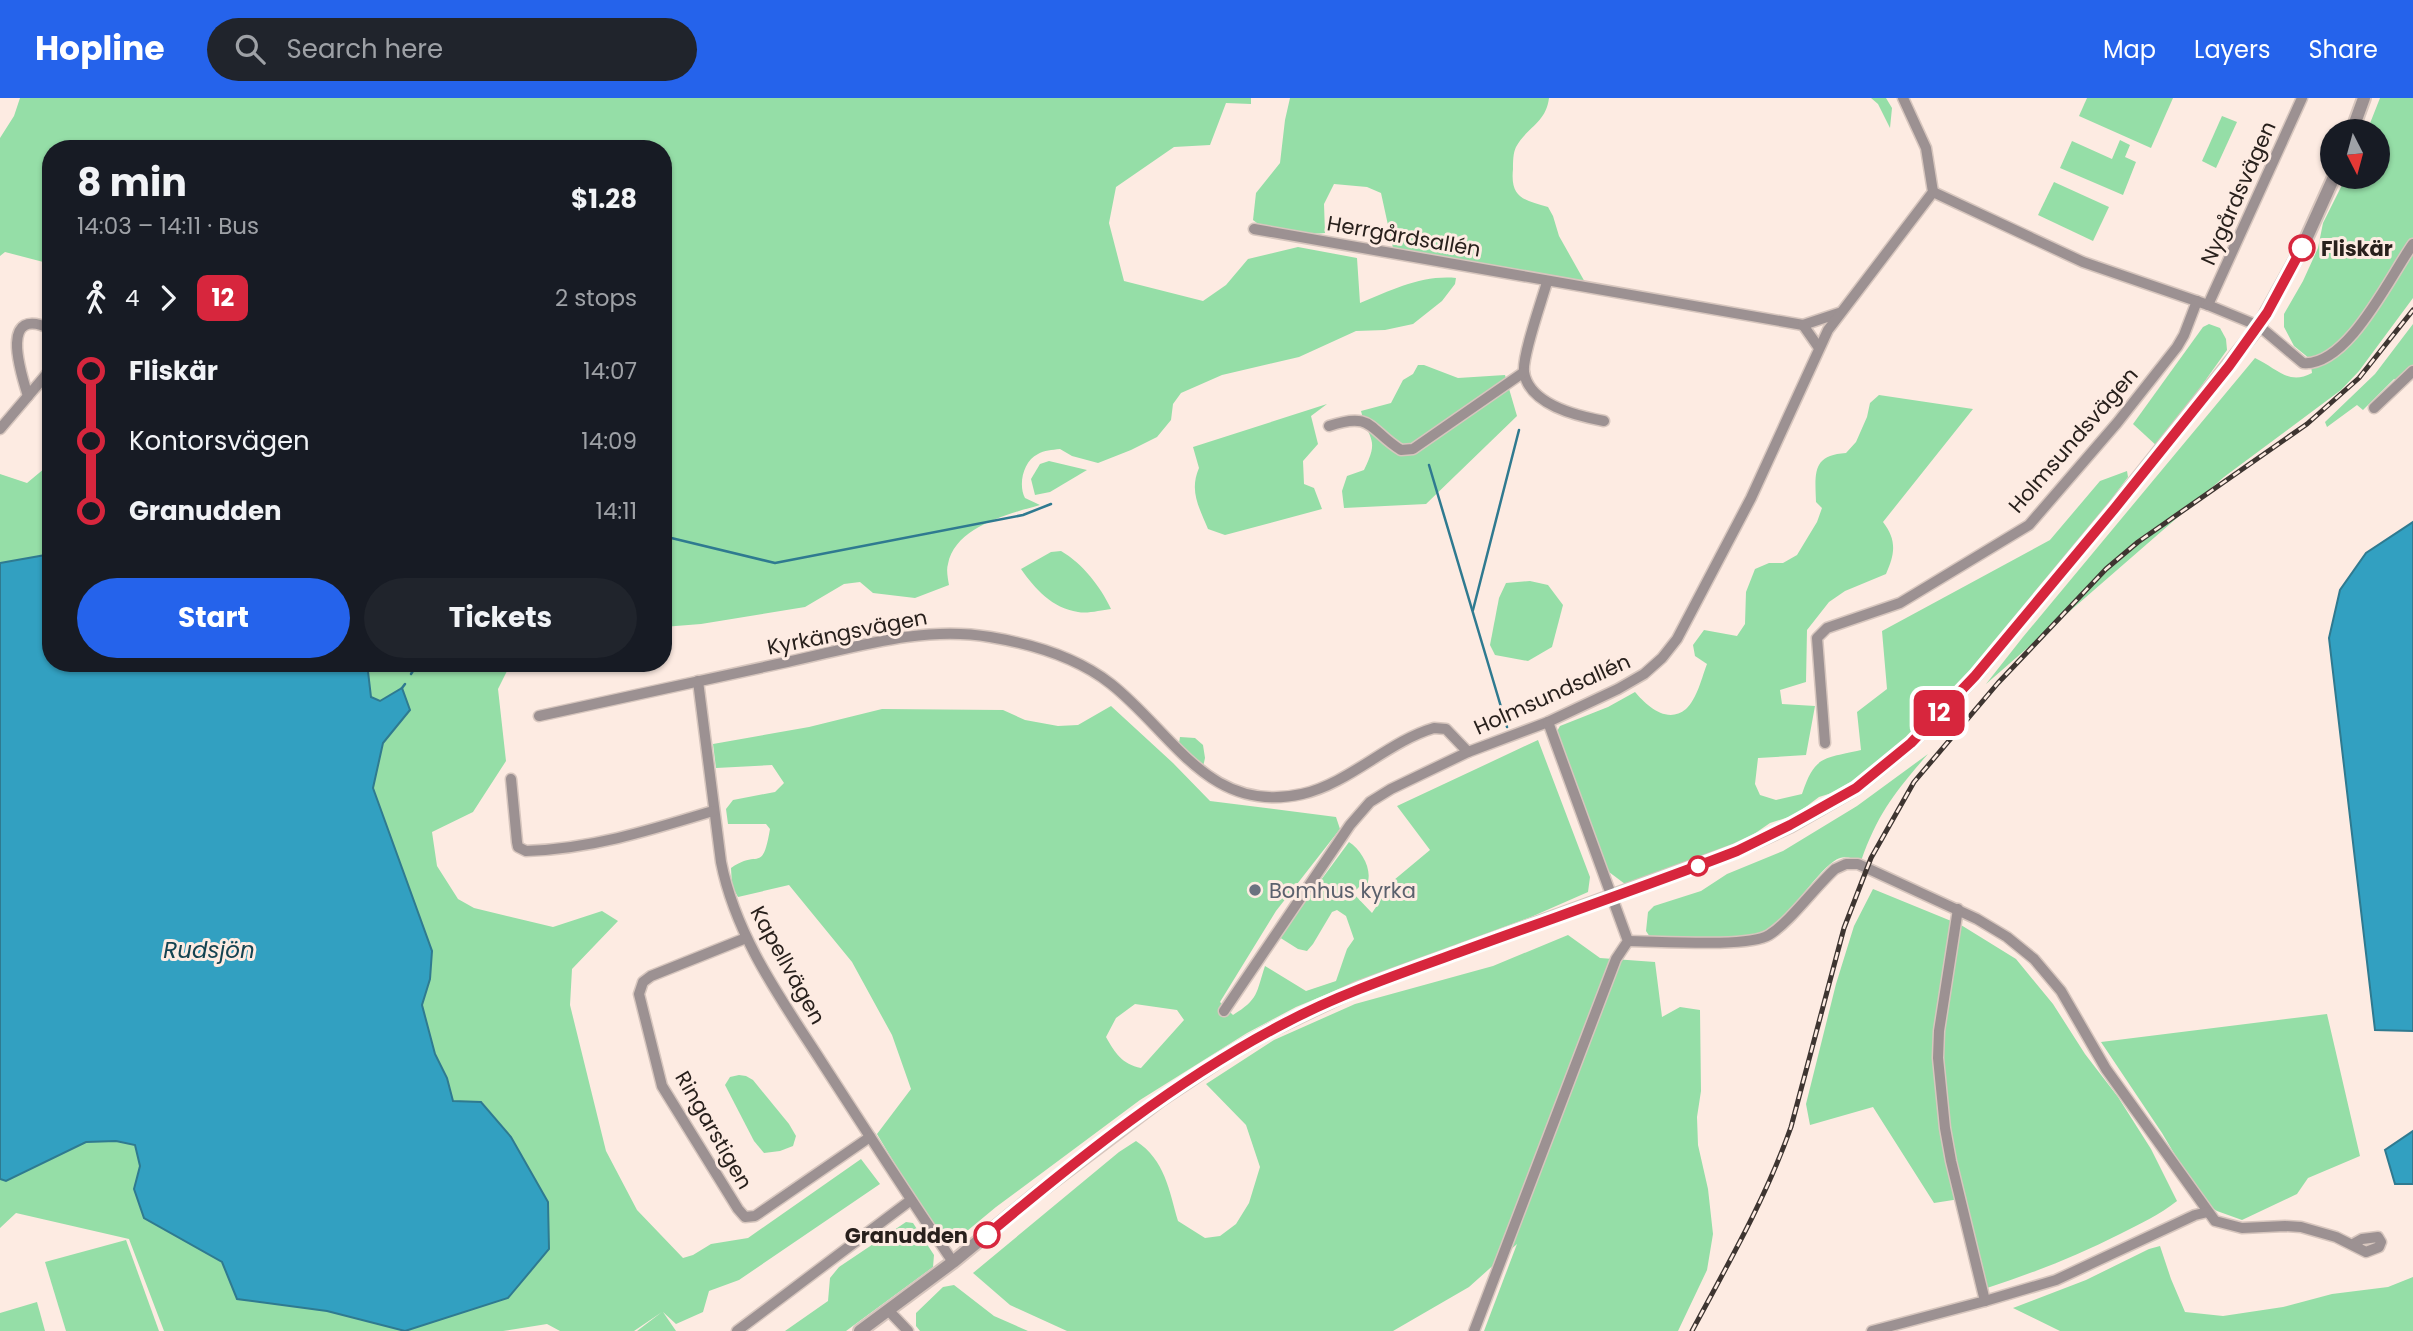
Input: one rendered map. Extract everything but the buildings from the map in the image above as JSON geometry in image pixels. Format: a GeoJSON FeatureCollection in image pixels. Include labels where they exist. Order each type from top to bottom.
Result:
{"type":"FeatureCollection","features":[{"type":"Feature","properties":{"kind":"street"},"geometry":{"type":"LineString","coordinates":[[1903,98],[1926,148],[1933,192],[2082,262],[2208,304],[2259,326],[2303,363],[2319,361],[2341,346],[2361,325],[2413,244]]}},
{"type":"Feature","properties":{"kind":"street","name":"Nygårdsvägen"},"geometry":{"type":"LineString","coordinates":[[2208,304],[2302,98]]}},
{"type":"Feature","properties":{"kind":"street"},"geometry":{"type":"LineString","coordinates":[[2356,119],[2364,98]]}},
{"type":"Feature","properties":{"kind":"street"},"geometry":{"type":"LineString","coordinates":[[860,1331],[1160,1100],[1271,1030],[1359,988],[1737,851],[1856,788],[1911,743],[1975,676],[2115,508],[2259,326],[2291,270],[2328,189]]}},
{"type":"Feature","properties":{"kind":"street","name":"Holmsundsallén"},"geometry":{"type":"LineString","coordinates":[[1224,1011],[1370,802],[1468,752],[1548,722],[1644,674],[1672,646],[1751,498],[1819,348],[1840,312],[1933,192]]}},
{"type":"Feature","properties":{"kind":"street","name":"Herrgårdsallén"},"geometry":{"type":"LineString","coordinates":[[1254,229],[1803,325]]}},
{"type":"Feature","properties":{"kind":"street"},"geometry":{"type":"LineString","coordinates":[[1548,282],[1525,356],[1524,372],[1529,385],[1537,395],[1552,404],[1604,421]]}},
{"type":"Feature","properties":{"kind":"street","name":"Holmsundsvägen"},"geometry":{"type":"LineString","coordinates":[[1825,743],[1817,638],[1827,628],[1900,603],[2029,524],[2108,433],[2177,347],[2197,301]]}},
{"type":"Feature","properties":{"kind":"street"},"geometry":{"type":"LineString","coordinates":[[1819,348],[1803,325],[1840,312]]}},
{"type":"Feature","properties":{"kind":"street"},"geometry":{"type":"LineString","coordinates":[[28,396],[13,348],[13,337],[17,330],[26,324],[42,326]]}},
{"type":"Feature","properties":{"kind":"street"},"geometry":{"type":"LineString","coordinates":[[2374,408],[2413,371]]}},
{"type":"Feature","properties":{"kind":"street"},"geometry":{"type":"LineString","coordinates":[[1329,426],[1353,420],[1364,422],[1375,426],[1401,450],[1413,449],[1524,372]]}},
{"type":"Feature","properties":{"kind":"street"},"geometry":{"type":"LineString","coordinates":[[0,429],[42,380]]}},
{"type":"Feature","properties":{"kind":"street","name":"Kyrkängsvägen"},"geometry":{"type":"LineString","coordinates":[[539,716],[902,637],[967,634],[1024,643],[1087,669],[1111,684],[1204,774],[1220,784],[1244,793],[1286,796],[1314,790],[1434,728],[1446,729],[1468,752]]}},
{"type":"Feature","properties":{"kind":"street","name":"Kapellvägen"},"geometry":{"type":"LineString","coordinates":[[698,681],[713,811],[725,882],[746,938],[795,1021],[953,1262]]}},
{"type":"Feature","properties":{"kind":"street"},"geometry":{"type":"LineString","coordinates":[[1548,722],[1628,941]]}},
{"type":"Feature","properties":{"kind":"street"},"geometry":{"type":"LineString","coordinates":[[511,779],[517,842],[521,850],[526,851],[584,846],[628,837],[713,811]]}},
{"type":"Feature","properties":{"kind":"street"},"geometry":{"type":"LineString","coordinates":[[1628,941],[1726,942],[1760,939],[1776,930],[1835,869],[1852,863],[1958,909],[2007,937],[2049,976],[2072,1007],[2106,1069],[2216,1221],[2242,1228],[2301,1227],[2353,1244]]}},
{"type":"Feature","properties":{"kind":"street"},"geometry":{"type":"LineString","coordinates":[[1958,909],[1939,1031],[1938,1058],[1951,1161],[1985,1301]]}},
{"type":"Feature","properties":{"kind":"street","name":"Ringarstigen"},"geometry":{"type":"LineString","coordinates":[[746,938],[651,976],[643,982],[639,994],[663,1086],[738,1209],[744,1217],[755,1216],[870,1138]]}},
{"type":"Feature","properties":{"kind":"street"},"geometry":{"type":"LineString","coordinates":[[1474,1331],[1616,959],[1628,941]]}},
{"type":"Feature","properties":{"kind":"street"},"geometry":{"type":"LineString","coordinates":[[737,1331],[911,1200]]}},
{"type":"Feature","properties":{"kind":"street"},"geometry":{"type":"LineString","coordinates":[[1872,1331],[2056,1280],[2194,1215],[2208,1212]]}},
{"type":"Feature","properties":{"kind":"street"},"geometry":{"type":"LineString","coordinates":[[889,1311],[908,1331]]}},
{"type":"Feature","properties":{"kind":"green space"},"geometry":{"type":"Polygon","coordinates":[[[20,98],[1251,98],[1251,104],[1226,103],[1210,145],[1174,147],[1116,187],[1109,223],[1124,281],[1203,301],[1226,285],[1248,259],[1298,247],[1357,258],[1360,303],[1419,281],[1456,278],[1455,284],[1442,301],[1413,324],[1385,330],[1356,331],[1299,357],[1222,375],[1181,393],[1173,404],[1171,420],[1157,437],[1131,450],[1098,463],[1072,456],[1060,449],[1045,451],[1033,457],[1025,468],[1022,487],[1025,498],[1040,505],[985,524],[961,540],[948,564],[949,585],[915,598],[873,593],[860,582],[844,584],[805,607],[672,626],[672,140],[42,140],[42,262],[5,252],[0,256],[0,138],[14,116],[20,98]]]}},
{"type":"Feature","properties":{"kind":"green space"},"geometry":{"type":"Polygon","coordinates":[[[1290,98],[1549,98],[1540,119],[1515,149],[1514,186],[1516,192],[1526,200],[1548,207],[1559,236],[1586,284],[1393,248],[1381,193],[1367,187],[1334,184],[1324,204],[1325,233],[1287,232],[1259,224],[1253,220],[1256,193],[1280,163],[1290,98]]]}},
{"type":"Feature","properties":{"kind":"green space"},"geometry":{"type":"Polygon","coordinates":[[[1871,98],[1886,98],[1892,108],[1890,128],[1878,104],[1871,98]]]}},
{"type":"Feature","properties":{"kind":"green space"},"geometry":{"type":"Polygon","coordinates":[[[2087,98],[2173,98],[2151,148],[2079,116],[2087,98]]]}},
{"type":"Feature","properties":{"kind":"green space"},"geometry":{"type":"Polygon","coordinates":[[[2380,98],[2413,98],[2413,298],[2359,371],[2341,390],[2224,477],[1986,684],[2255,358],[2289,377],[2296,378],[2312,373],[2310,359],[2294,346],[2284,327],[2284,314],[2318,248],[2323,223],[2340,189],[2390,189],[2390,119],[2372,119],[2380,98]]]}},
{"type":"Feature","properties":{"kind":"green space"},"geometry":{"type":"Polygon","coordinates":[[[2222,116],[2237,122],[2216,168],[2202,161],[2222,116]]]}},
{"type":"Feature","properties":{"kind":"green space"},"geometry":{"type":"Polygon","coordinates":[[[2120,140],[2130,145],[2125,157],[2136,162],[2123,195],[2060,168],[2072,141],[2112,159],[2120,140]]]}},
{"type":"Feature","properties":{"kind":"green space"},"geometry":{"type":"Polygon","coordinates":[[[2054,182],[2109,207],[2093,241],[2038,215],[2054,182]]]}},
{"type":"Feature","properties":{"kind":"green space"},"geometry":{"type":"Polygon","coordinates":[[[2209,324],[2220,328],[2226,339],[2227,350],[2158,447],[2133,424],[2203,327],[2209,324]]]}},
{"type":"Feature","properties":{"kind":"green space"},"geometry":{"type":"Polygon","coordinates":[[[2413,324],[2413,366],[2397,380],[2394,379],[2363,410],[2357,405],[2327,427],[2325,422],[2375,374],[2413,324]]]}},
{"type":"Feature","properties":{"kind":"green space"},"geometry":{"type":"Polygon","coordinates":[[[1418,365],[1458,378],[1505,375],[1517,416],[1426,504],[1344,508],[1342,491],[1347,476],[1364,470],[1371,452],[1372,440],[1361,411],[1391,403],[1403,380],[1413,374],[1418,365]]]}},
{"type":"Feature","properties":{"kind":"green space"},"geometry":{"type":"Polygon","coordinates":[[[1879,395],[1973,409],[1883,522],[1891,535],[1893,547],[1886,574],[1845,591],[1829,602],[1807,630],[1806,682],[1780,690],[1782,704],[1815,706],[1806,755],[1758,758],[1755,784],[1760,795],[1776,800],[1802,794],[1816,765],[1838,755],[1861,750],[1857,712],[1887,689],[1882,631],[2050,540],[2100,481],[2127,471],[2128,477],[2069,556],[1973,670],[1909,740],[1854,786],[1819,797],[1795,815],[1770,823],[1741,843],[1709,853],[1686,866],[1625,884],[1609,872],[1556,733],[1560,726],[1608,707],[1635,692],[1651,707],[1664,714],[1679,713],[1690,705],[1707,664],[1695,656],[1693,645],[1704,630],[1737,636],[1745,624],[1746,592],[1755,569],[1769,563],[1783,563],[1797,555],[1817,522],[1822,508],[1816,502],[1815,482],[1818,467],[1827,457],[1846,453],[1856,442],[1870,403],[1879,395]]]}},
{"type":"Feature","properties":{"kind":"green space"},"geometry":{"type":"Polygon","coordinates":[[[1327,404],[1311,416],[1318,444],[1303,461],[1304,484],[1314,488],[1322,509],[1225,535],[1208,529],[1196,499],[1195,484],[1199,468],[1193,447],[1327,404]]]}},
{"type":"Feature","properties":{"kind":"green space"},"geometry":{"type":"Polygon","coordinates":[[[1049,461],[1087,470],[1050,492],[1035,495],[1031,479],[1040,464],[1049,461]]]}},
{"type":"Feature","properties":{"kind":"green space"},"geometry":{"type":"Polygon","coordinates":[[[42,470],[42,556],[0,563],[0,474],[27,483],[42,470]]]}},
{"type":"Feature","properties":{"kind":"green space"},"geometry":{"type":"Polygon","coordinates":[[[1061,551],[1090,576],[1111,609],[1082,612],[1060,606],[1038,590],[1021,569],[1051,552],[1061,551]]]}},
{"type":"Feature","properties":{"kind":"green space"},"geometry":{"type":"Polygon","coordinates":[[[1530,581],[1548,585],[1563,605],[1552,647],[1528,661],[1495,655],[1490,645],[1499,598],[1506,583],[1530,581]]]}},
{"type":"Feature","properties":{"kind":"green space"},"geometry":{"type":"Polygon","coordinates":[[[368,672],[506,672],[498,689],[506,761],[473,812],[432,832],[437,866],[458,899],[474,908],[553,927],[602,911],[618,921],[572,969],[570,1005],[606,1151],[637,1210],[683,1258],[711,1244],[748,1238],[861,1159],[880,1184],[739,1280],[709,1291],[703,1312],[676,1324],[663,1312],[676,1331],[637,1331],[662,1312],[634,1331],[560,1331],[547,1324],[503,1331],[405,1331],[549,1249],[548,1202],[511,1137],[482,1102],[453,1101],[447,1078],[435,1055],[422,1005],[430,979],[432,951],[373,788],[383,743],[410,710],[402,689],[380,701],[371,697],[368,672]]]}},
{"type":"Feature","properties":{"kind":"green space"},"geometry":{"type":"Polygon","coordinates":[[[1111,706],[1210,801],[1336,817],[1340,829],[1276,911],[1220,1002],[1233,1015],[1252,1000],[1265,966],[1306,991],[1336,981],[1347,949],[1354,939],[1346,916],[1337,910],[1332,912],[1307,951],[1298,949],[1279,937],[1349,842],[1363,857],[1369,876],[1365,888],[1360,886],[1353,893],[1372,913],[1394,880],[1430,850],[1397,806],[1538,740],[1590,877],[1588,892],[1531,917],[1349,985],[1296,1007],[1247,1033],[1140,1100],[996,1207],[949,1246],[914,1196],[877,1134],[911,1089],[892,1035],[852,962],[789,885],[738,897],[732,886],[731,868],[740,862],[762,856],[770,829],[766,824],[728,824],[726,809],[733,800],[775,792],[784,783],[772,765],[716,768],[713,744],[809,727],[882,709],[1003,710],[1025,720],[1058,726],[1078,725],[1111,706]],[[1135,1004],[1116,1018],[1106,1037],[1120,1057],[1141,1068],[1184,1020],[1177,1010],[1135,1004]]]}},
{"type":"Feature","properties":{"kind":"green space"},"geometry":{"type":"Polygon","coordinates":[[[1180,737],[1195,738],[1203,745],[1203,767],[1179,743],[1180,737]]]}},
{"type":"Feature","properties":{"kind":"green space"},"geometry":{"type":"Polygon","coordinates":[[[1928,754],[1888,804],[1861,861],[1845,857],[1832,862],[1786,914],[1768,930],[1728,939],[1650,937],[1646,931],[1648,912],[1654,906],[1701,891],[1727,874],[1783,851],[1857,806],[1928,754]]]}},
{"type":"Feature","properties":{"kind":"green space"},"geometry":{"type":"Polygon","coordinates":[[[1873,889],[1961,925],[2016,959],[2053,1004],[2085,1054],[2118,1097],[2151,1149],[2177,1201],[2149,1219],[2088,1250],[1987,1288],[1966,1198],[1934,1203],[1873,1107],[1810,1125],[1806,1104],[1836,984],[1854,926],[1873,889]]]}},
{"type":"Feature","properties":{"kind":"green space"},"geometry":{"type":"Polygon","coordinates":[[[1568,935],[1600,958],[1655,962],[1662,1017],[1680,1007],[1700,1010],[1701,1091],[1697,1117],[1698,1145],[1708,1189],[1713,1234],[1707,1270],[1678,1331],[1484,1331],[1517,1244],[1469,1287],[1393,1331],[1067,1331],[1010,1305],[973,1273],[1119,1152],[1136,1141],[1160,1166],[1178,1221],[1205,1238],[1220,1236],[1236,1224],[1249,1203],[1260,1167],[1246,1125],[1206,1084],[1274,1040],[1355,1004],[1493,966],[1568,935]]]}},
{"type":"Feature","properties":{"kind":"green space"},"geometry":{"type":"Polygon","coordinates":[[[2327,1014],[2360,1156],[2308,1178],[2297,1194],[2242,1220],[2217,1211],[2203,1202],[2162,1133],[2101,1042],[2327,1014]]]}},
{"type":"Feature","properties":{"kind":"green space"},"geometry":{"type":"Polygon","coordinates":[[[739,1075],[753,1080],[789,1124],[796,1136],[793,1146],[764,1153],[754,1141],[725,1085],[730,1077],[739,1075]]]}},
{"type":"Feature","properties":{"kind":"green space"},"geometry":{"type":"Polygon","coordinates":[[[116,1141],[135,1145],[140,1166],[134,1189],[202,1249],[222,1262],[327,1311],[405,1331],[164,1331],[129,1239],[16,1213],[0,1228],[0,1179],[6,1181],[86,1142],[116,1141]]]}},
{"type":"Feature","properties":{"kind":"green space"},"geometry":{"type":"Polygon","coordinates":[[[906,1222],[913,1223],[934,1255],[933,1267],[846,1331],[785,1331],[828,1301],[830,1278],[839,1267],[906,1222]]]}},
{"type":"Feature","properties":{"kind":"green space"},"geometry":{"type":"Polygon","coordinates":[[[126,1240],[159,1331],[66,1331],[45,1262],[126,1240]]]}},
{"type":"Feature","properties":{"kind":"green space"},"geometry":{"type":"Polygon","coordinates":[[[2160,1246],[2185,1312],[2223,1316],[2283,1307],[2332,1294],[2388,1287],[2413,1277],[2413,1331],[2060,1331],[2013,1308],[2086,1280],[2160,1246]]]}},
{"type":"Feature","properties":{"kind":"green space"},"geometry":{"type":"Polygon","coordinates":[[[954,1285],[994,1316],[1028,1331],[920,1331],[916,1326],[916,1313],[943,1287],[954,1285]]]}},
{"type":"Feature","properties":{"kind":"green space"},"geometry":{"type":"Polygon","coordinates":[[[37,1302],[45,1331],[0,1331],[0,1313],[37,1302]]]}},
{"type":"Feature","properties":{"kind":"water"},"geometry":{"type":"Polygon","coordinates":[[[2413,522],[2413,1031],[2375,1030],[2329,638],[2340,590],[2366,553],[2413,522]]]}},
{"type":"Feature","properties":{"kind":"water","name":"Rudsjön"},"geometry":{"type":"Polygon","coordinates":[[[42,556],[42,672],[368,672],[371,697],[380,701],[402,688],[410,710],[383,743],[373,788],[432,951],[430,979],[422,1005],[435,1054],[447,1078],[453,1101],[481,1102],[511,1137],[548,1202],[549,1249],[508,1298],[405,1331],[327,1311],[237,1299],[222,1262],[144,1218],[134,1189],[140,1166],[135,1145],[116,1141],[86,1142],[6,1181],[0,1179],[0,563],[42,556]]]}},
{"type":"Feature","properties":{"kind":"water"},"geometry":{"type":"Polygon","coordinates":[[[2413,1131],[2413,1184],[2395,1184],[2385,1150],[2413,1131]]]}},
{"type":"Feature","properties":{"kind":"waterway"},"geometry":{"type":"LineString","coordinates":[[1473,610],[1519,430]]}},
{"type":"Feature","properties":{"kind":"waterway"},"geometry":{"type":"LineString","coordinates":[[1429,465],[1507,727]]}},
{"type":"Feature","properties":{"kind":"waterway"},"geometry":{"type":"LineString","coordinates":[[672,538],[775,563],[1023,515],[1051,504]]}},
{"type":"Feature","properties":{"kind":"waterway"},"geometry":{"type":"LineString","coordinates":[[402,688],[405,684]]}},
{"type":"Feature","properties":{"kind":"railway"},"geometry":{"type":"LineString","coordinates":[[1692,1331],[1746,1230],[1781,1153],[1791,1127],[1844,928],[1871,858],[1914,782],[1998,683],[2106,569],[2138,542],[2307,424],[2359,378],[2413,310]]}},
{"type":"Feature","properties":{"kind":"bus line","name":"12"},"geometry":{"type":"LineString","coordinates":[[987,1235],[1036,1194],[1160,1100],[1226,1056],[1286,1022],[1359,988],[1737,851],[1856,788],[1911,743],[1975,676],[2115,508],[2259,326],[2302,248]]}},
{"type":"Feature","properties":{"kind":"place","name":"Fliskär"},"geometry":{"type":"Point","coordinates":[2302,248]}},
{"type":"Feature","properties":{"kind":"place","name":"Bomhus kyrka"},"geometry":{"type":"Point","coordinates":[1255,890]}},
{"type":"Feature","properties":{"kind":"place","name":"Granudden"},"geometry":{"type":"Point","coordinates":[987,1235]}}]}
